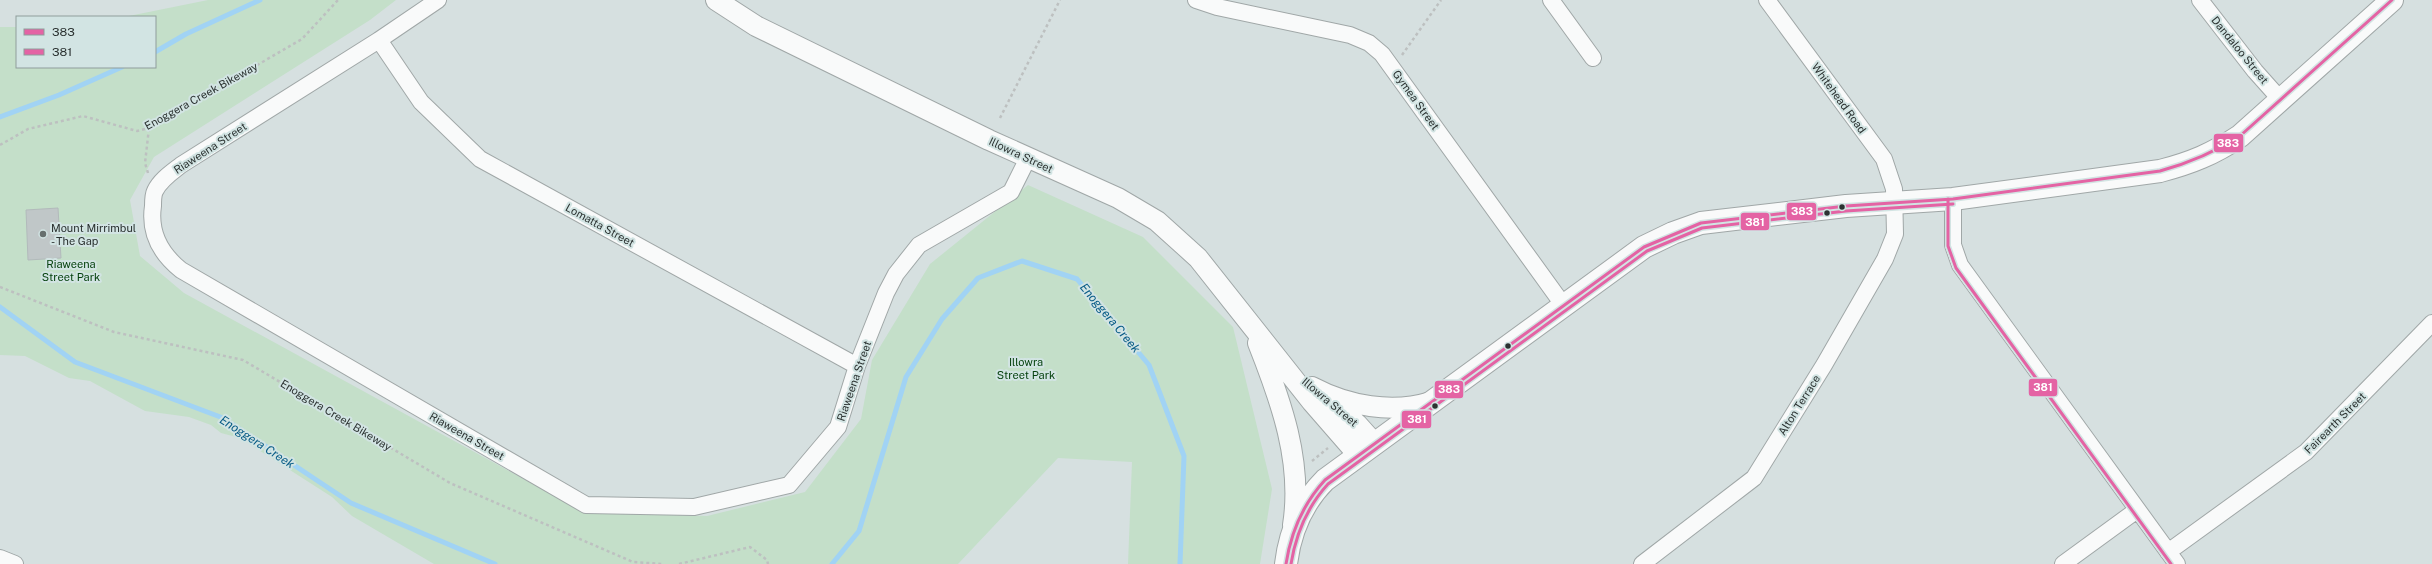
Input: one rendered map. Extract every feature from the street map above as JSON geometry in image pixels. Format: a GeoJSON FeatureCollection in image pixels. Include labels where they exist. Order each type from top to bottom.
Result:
{"type":"FeatureCollection","features":[{"type":"Feature","properties":{"kind":"main road"},"geometry":{"type":"LineString","coordinates":[[1290,563],[1292,535],[1301,510],[1313,493],[1325,480],[1434,402],[1644,247],[1672,233],[1701,223],[1846,206],[1953,199],[2160,171],[2190,164],[2217,151],[2240,136],[2392,0]]}},
{"type":"Feature","properties":{"kind":"street","name":"Riaweena Street"},"geometry":{"type":"LineString","coordinates":[[438,0],[379,40],[181,165],[164,178],[154,191],[151,219],[158,246],[167,259],[181,270],[586,505],[694,507],[789,485],[838,427],[857,366],[886,292],[906,260],[919,245],[941,231],[1007,195],[1016,184],[1028,158]]}},
{"type":"Feature","properties":{"kind":"street","name":"Illowra Street"},"geometry":{"type":"LineString","coordinates":[[716,0],[756,26],[1028,158],[1118,198],[1157,221],[1198,258],[1312,402],[1367,450]]}},
{"type":"Feature","properties":{"kind":"street","name":"Gymea Street"},"geometry":{"type":"LineString","coordinates":[[1196,0],[1217,7],[1350,35],[1369,43],[1382,54],[1393,68],[1564,306]]}},
{"type":"Feature","properties":{"kind":"street"},"geometry":{"type":"LineString","coordinates":[[1551,0],[1592,58]]}},
{"type":"Feature","properties":{"kind":"street","name":"Whitehead Road"},"geometry":{"type":"LineString","coordinates":[[1767,0],[1884,160],[1892,180],[1894,203]]}},
{"type":"Feature","properties":{"kind":"street","name":"Dandaloo Street"},"geometry":{"type":"LineString","coordinates":[[2200,0],[2255,72],[2280,99]]}},
{"type":"Feature","properties":{"kind":"street","name":"Lomatta Street"},"geometry":{"type":"LineString","coordinates":[[379,40],[421,102],[480,159],[857,366]]}},
{"type":"Feature","properties":{"kind":"street"},"geometry":{"type":"LineString","coordinates":[[1953,199],[1953,246],[1960,265],[2172,558]]}},
{"type":"Feature","properties":{"kind":"street","name":"Alton Terrace"},"geometry":{"type":"LineString","coordinates":[[1642,564],[1754,478],[1824,365],[1885,259],[1895,234],[1894,203]]}},
{"type":"Feature","properties":{"kind":"street"},"geometry":{"type":"LineString","coordinates":[[1250,323],[1285,418],[1292,448],[1297,493],[1292,535]]}},
{"type":"Feature","properties":{"kind":"street","name":"Fairearth Street"},"geometry":{"type":"LineString","coordinates":[[2172,558],[2306,452],[2432,323]]}},
{"type":"Feature","properties":{"kind":"street","name":"Illowra Street"},"geometry":{"type":"LineString","coordinates":[[1282,364],[1336,405],[1367,450]]}},
{"type":"Feature","properties":{"kind":"street"},"geometry":{"type":"LineString","coordinates":[[1312,387],[1350,403],[1381,407],[1414,408],[1434,402]]}},
{"type":"Feature","properties":{"kind":"street"},"geometry":{"type":"LineString","coordinates":[[2063,564],[2137,510]]}},
{"type":"Feature","properties":{"kind":"street"},"geometry":{"type":"LineString","coordinates":[[0,558],[15,564]]}},
{"type":"Feature","properties":{"kind":"path","name":"Enoggera Creek Bikeway"},"geometry":{"type":"LineString","coordinates":[[0,145],[28,129],[83,116],[137,131],[149,128],[302,39],[338,0]]}},
{"type":"Feature","properties":{"kind":"path"},"geometry":{"type":"LineString","coordinates":[[1000,118],[1060,0]]}},
{"type":"Feature","properties":{"kind":"path"},"geometry":{"type":"LineString","coordinates":[[1393,68],[1441,0]]}},
{"type":"Feature","properties":{"kind":"path"},"geometry":{"type":"LineString","coordinates":[[149,128],[145,163],[154,191]]}},
{"type":"Feature","properties":{"kind":"path","name":"Enoggera Creek Bikeway"},"geometry":{"type":"LineString","coordinates":[[0,287],[114,332],[243,360],[450,483],[633,562],[662,564]]}},
{"type":"Feature","properties":{"kind":"path"},"geometry":{"type":"LineString","coordinates":[[1309,463],[1331,445]]}},
{"type":"Feature","properties":{"kind":"path"},"geometry":{"type":"LineString","coordinates":[[680,564],[750,547],[767,560],[768,564]]}},
{"type":"Feature","properties":{"kind":"green space","name":"Riaweena Street Park"},"geometry":{"type":"Polygon","coordinates":[[[208,0],[396,0],[370,20],[154,157],[130,200],[140,256],[184,293],[584,512],[707,516],[805,492],[861,419],[872,360],[930,264],[1028,185],[1143,237],[1233,327],[1272,489],[1260,564],[1128,564],[1132,462],[1058,458],[958,564],[434,564],[352,516],[332,497],[240,438],[221,433],[211,425],[189,417],[145,411],[90,381],[69,378],[25,356],[0,355],[0,27],[16,27],[16,68],[156,68],[156,16],[129,16],[208,0]]]}},
{"type":"Feature","properties":{"kind":"building","name":"Mount Mirrimbul - The Gap"},"geometry":{"type":"Polygon","coordinates":[[[58,208],[61,258],[28,260],[26,210],[58,208]]]}},
{"type":"Feature","properties":{"kind":"waterway","name":"Enoggera Creek"},"geometry":{"type":"LineString","coordinates":[[156,51],[186,34],[260,0]]}},
{"type":"Feature","properties":{"kind":"waterway","name":"Enoggera Creek"},"geometry":{"type":"LineString","coordinates":[[0,117],[59,95],[120,68]]}},
{"type":"Feature","properties":{"kind":"waterway","name":"Enoggera Creek"},"geometry":{"type":"LineString","coordinates":[[832,564],[859,531],[906,377],[942,319],[978,278],[1022,261],[1077,279],[1149,365],[1184,456],[1180,564]]}},
{"type":"Feature","properties":{"kind":"waterway","name":"Enoggera Creek"},"geometry":{"type":"LineString","coordinates":[[0,307],[75,362],[223,418],[351,503],[495,564]]}},
{"type":"Feature","properties":{"kind":"transit line","name":"383"},"geometry":{"type":"LineString","coordinates":[[1286,564],[1291,540],[1304,508],[1325,480],[1644,247],[1701,223],[1846,206],[1953,199],[2160,171],[2202,156],[2240,136],[2392,0]]}},
{"type":"Feature","properties":{"kind":"transit line","name":"381"},"geometry":{"type":"LineString","coordinates":[[1948,199],[1948,246],[1956,268],[2171,564]]}},
{"type":"Feature","properties":{"kind":"transit line","name":"381"},"geometry":{"type":"LineString","coordinates":[[1291,564],[1299,531],[1308,511],[1328,484],[1647,251],[1702,228],[1846,211],[1953,204]]}},
{"type":"Feature","properties":{"kind":"place","name":"Mount Mirrimbul - The Gap"},"geometry":{"type":"Point","coordinates":[43,234]}},
{"type":"Feature","properties":{"kind":"park label","name":"Illowra Street Park"},"geometry":{"type":"Point","coordinates":[1026,368]}}]}
